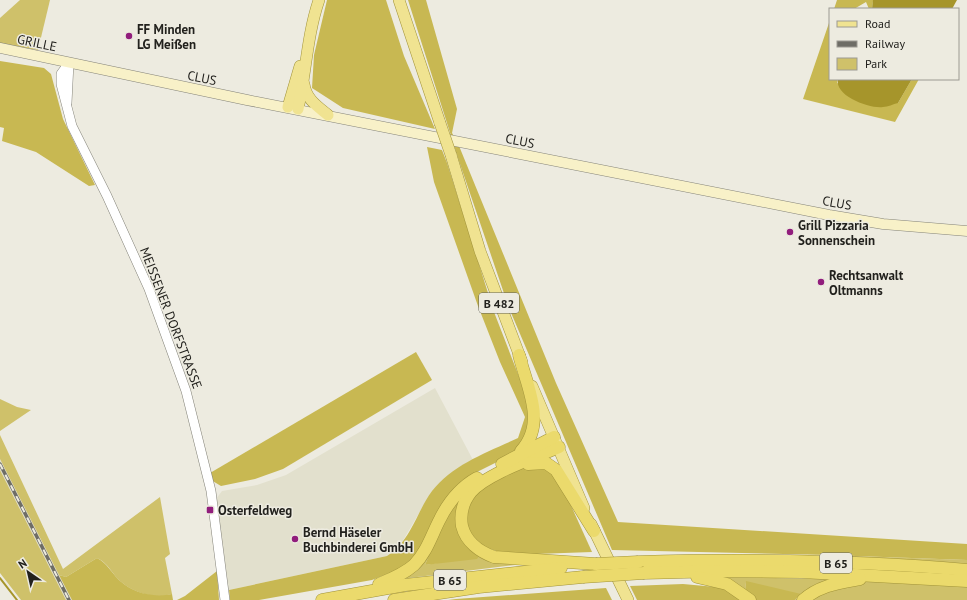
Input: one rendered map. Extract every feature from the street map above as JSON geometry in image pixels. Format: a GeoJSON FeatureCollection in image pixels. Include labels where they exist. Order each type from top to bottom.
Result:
{"type":"FeatureCollection","features":[{"type":"Feature","properties":{"kind":"highway"},"geometry":{"type":"LineString","coordinates":[[519,355],[535,417],[533,433],[529,443],[518,459],[471,491],[463,505],[463,530],[467,538],[480,550],[494,557],[579,569]]}},
{"type":"Feature","properties":{"kind":"highway"},"geometry":{"type":"LineString","coordinates":[[355,593],[393,578],[414,564],[422,555],[440,519],[458,492],[471,481],[556,442]]}},
{"type":"Feature","properties":{"kind":"highway"},"geometry":{"type":"LineString","coordinates":[[518,459],[546,463],[556,470],[594,531]]}},
{"type":"Feature","properties":{"kind":"highway","name":"B 65"},"geometry":{"type":"LineString","coordinates":[[394,600],[479,587],[579,569],[596,564],[706,560],[791,561],[967,570]]}},
{"type":"Feature","properties":{"kind":"highway","name":"B 65"},"geometry":{"type":"LineString","coordinates":[[322,600],[405,584],[579,569],[672,574],[723,571],[794,572],[967,581]]}},
{"type":"Feature","properties":{"kind":"highway"},"geometry":{"type":"LineString","coordinates":[[672,574],[727,584],[750,600]]}},
{"type":"Feature","properties":{"kind":"highway"},"geometry":{"type":"LineString","coordinates":[[803,600],[822,587],[883,576]]}},
{"type":"Feature","properties":{"kind":"main road"},"geometry":{"type":"LineString","coordinates":[[293,108],[300,65],[315,0]]}},
{"type":"Feature","properties":{"kind":"main road"},"geometry":{"type":"LineString","coordinates":[[319,0],[310,38],[304,84],[305,90],[311,101],[328,115]]}},
{"type":"Feature","properties":{"kind":"main road","name":"B 482"},"geometry":{"type":"LineString","coordinates":[[399,2],[451,155],[480,251],[519,355],[594,531],[628,600]]}},
{"type":"Feature","properties":{"kind":"main road","name":"GRILLE"},"geometry":{"type":"LineString","coordinates":[[0,48],[69,63]]}},
{"type":"Feature","properties":{"kind":"main road","name":"CLUS"},"geometry":{"type":"LineString","coordinates":[[69,63],[838,217],[883,224],[967,231]]}},
{"type":"Feature","properties":{"kind":"main road"},"geometry":{"type":"LineString","coordinates":[[293,108],[304,84]]}},
{"type":"Feature","properties":{"kind":"street","name":"MEISSENER DORFSTRASSE"},"geometry":{"type":"LineString","coordinates":[[69,63],[66,104],[72,126],[107,196],[149,289],[186,391],[210,491],[225,600]]}},
{"type":"Feature","properties":{"kind":"shaded area"},"geometry":{"type":"Polygon","coordinates":[[[327,0],[386,0],[404,56],[435,129],[343,108],[312,88],[314,55],[327,0]]]}},
{"type":"Feature","properties":{"kind":"shaded area"},"geometry":{"type":"Polygon","coordinates":[[[408,0],[426,0],[457,109],[452,133],[457,141],[556,383],[618,522],[967,544],[967,560],[612,550],[509,308],[459,161],[408,0]]]}},
{"type":"Feature","properties":{"kind":"shaded area"},"geometry":{"type":"Polygon","coordinates":[[[837,0],[873,0],[872,8],[869,8],[866,2],[856,8],[834,8],[837,0]]]}},
{"type":"Feature","properties":{"kind":"shaded area"},"geometry":{"type":"Polygon","coordinates":[[[873,0],[957,0],[953,8],[872,8],[873,0]]]}},
{"type":"Feature","properties":{"kind":"shaded area"},"geometry":{"type":"Polygon","coordinates":[[[829,23],[829,80],[838,80],[837,83],[898,103],[911,80],[918,80],[895,122],[803,99],[829,23]]]}},
{"type":"Feature","properties":{"kind":"shaded area"},"geometry":{"type":"Polygon","coordinates":[[[0,61],[44,68],[51,74],[63,119],[95,185],[89,186],[36,152],[2,141],[4,128],[0,127],[0,61]]]}},
{"type":"Feature","properties":{"kind":"shaded area"},"geometry":{"type":"Polygon","coordinates":[[[838,80],[911,80],[898,103],[887,107],[862,104],[847,96],[838,85],[838,80]]]}},
{"type":"Feature","properties":{"kind":"shaded area"},"geometry":{"type":"Polygon","coordinates":[[[427,147],[442,150],[447,163],[494,312],[530,405],[529,437],[515,453],[477,472],[412,559],[400,569],[372,580],[259,600],[230,600],[229,590],[387,556],[402,543],[408,535],[426,499],[440,482],[461,466],[518,438],[525,417],[500,362],[478,306],[434,182],[427,147]]]}},
{"type":"Feature","properties":{"kind":"shaded area"},"geometry":{"type":"Polygon","coordinates":[[[416,352],[432,380],[283,469],[255,479],[221,486],[211,480],[210,473],[416,352]]]}},
{"type":"Feature","properties":{"kind":"shaded area"},"geometry":{"type":"Polygon","coordinates":[[[435,388],[473,460],[461,466],[432,491],[398,549],[387,556],[229,590],[216,499],[222,491],[257,485],[286,475],[435,388]]]}},
{"type":"Feature","properties":{"kind":"shaded area"},"geometry":{"type":"Polygon","coordinates":[[[0,459],[72,600],[66,600],[0,470],[0,459]]]}},
{"type":"Feature","properties":{"kind":"shaded area"},"geometry":{"type":"Polygon","coordinates":[[[527,467],[546,467],[559,479],[592,552],[507,555],[482,546],[468,530],[466,511],[478,491],[507,474],[527,467]]]}},
{"type":"Feature","properties":{"kind":"shaded area"},"geometry":{"type":"Polygon","coordinates":[[[465,491],[457,513],[479,556],[477,559],[425,565],[443,521],[465,491]]]}},
{"type":"Feature","properties":{"kind":"shaded area"},"geometry":{"type":"Polygon","coordinates":[[[97,558],[106,565],[119,580],[131,588],[151,595],[172,594],[173,600],[72,600],[59,575],[66,577],[97,558]]]}},
{"type":"Feature","properties":{"kind":"shaded area"},"geometry":{"type":"Polygon","coordinates":[[[217,571],[219,600],[177,600],[185,596],[217,571]]]}},
{"type":"Feature","properties":{"kind":"shaded area"},"geometry":{"type":"Polygon","coordinates":[[[746,581],[801,594],[795,600],[754,600],[745,590],[746,581]]]}},
{"type":"Feature","properties":{"kind":"shaded area"},"geometry":{"type":"Polygon","coordinates":[[[683,584],[727,588],[743,600],[637,600],[630,586],[683,584]]]}},
{"type":"Feature","properties":{"kind":"shaded area"},"geometry":{"type":"Polygon","coordinates":[[[606,588],[612,600],[448,600],[456,599],[606,588]]]}},
{"type":"Feature","properties":{"kind":"green space"},"geometry":{"type":"Polygon","coordinates":[[[20,0],[50,0],[38,50],[0,44],[0,18],[20,0]]]}},
{"type":"Feature","properties":{"kind":"green space"},"geometry":{"type":"Polygon","coordinates":[[[0,399],[17,407],[31,410],[0,431],[0,399]]]}},
{"type":"Feature","properties":{"kind":"green space"},"geometry":{"type":"Polygon","coordinates":[[[0,435],[63,569],[160,497],[170,554],[165,558],[172,594],[158,596],[144,594],[137,591],[125,585],[107,565],[97,558],[66,577],[59,575],[0,459],[0,435]]]}},
{"type":"Feature","properties":{"kind":"green space"},"geometry":{"type":"Polygon","coordinates":[[[0,470],[66,600],[21,600],[0,573],[0,470]]]}},
{"type":"Feature","properties":{"kind":"green space"},"geometry":{"type":"Polygon","coordinates":[[[434,545],[425,565],[479,556],[515,565],[401,579],[434,545]]]}},
{"type":"Feature","properties":{"kind":"green space"},"geometry":{"type":"Polygon","coordinates":[[[828,555],[967,560],[967,600],[795,600],[800,595],[746,582],[745,590],[719,577],[826,579],[828,555]]]}},
{"type":"Feature","properties":{"kind":"waterway"},"geometry":{"type":"LineString","coordinates":[[0,578],[17,600]]}},
{"type":"Feature","properties":{"kind":"railway"},"geometry":{"type":"LineString","coordinates":[[0,464],[69,600]]}},
{"type":"Feature","properties":{"kind":"place","name":"FF Minden LG Meißen"},"geometry":{"type":"Point","coordinates":[129,36]}},
{"type":"Feature","properties":{"kind":"place","name":"Grill Pizzaria Sonnenschein"},"geometry":{"type":"Point","coordinates":[790,232]}},
{"type":"Feature","properties":{"kind":"place","name":"Rechtsanwalt Oltmanns"},"geometry":{"type":"Point","coordinates":[821,282]}},
{"type":"Feature","properties":{"kind":"place","name":"Osterfeldweg"},"geometry":{"type":"Point","coordinates":[210,510]}},
{"type":"Feature","properties":{"kind":"place","name":"Bernd Häseler Buchbinderei GmbH"},"geometry":{"type":"Point","coordinates":[295,539]}}]}
